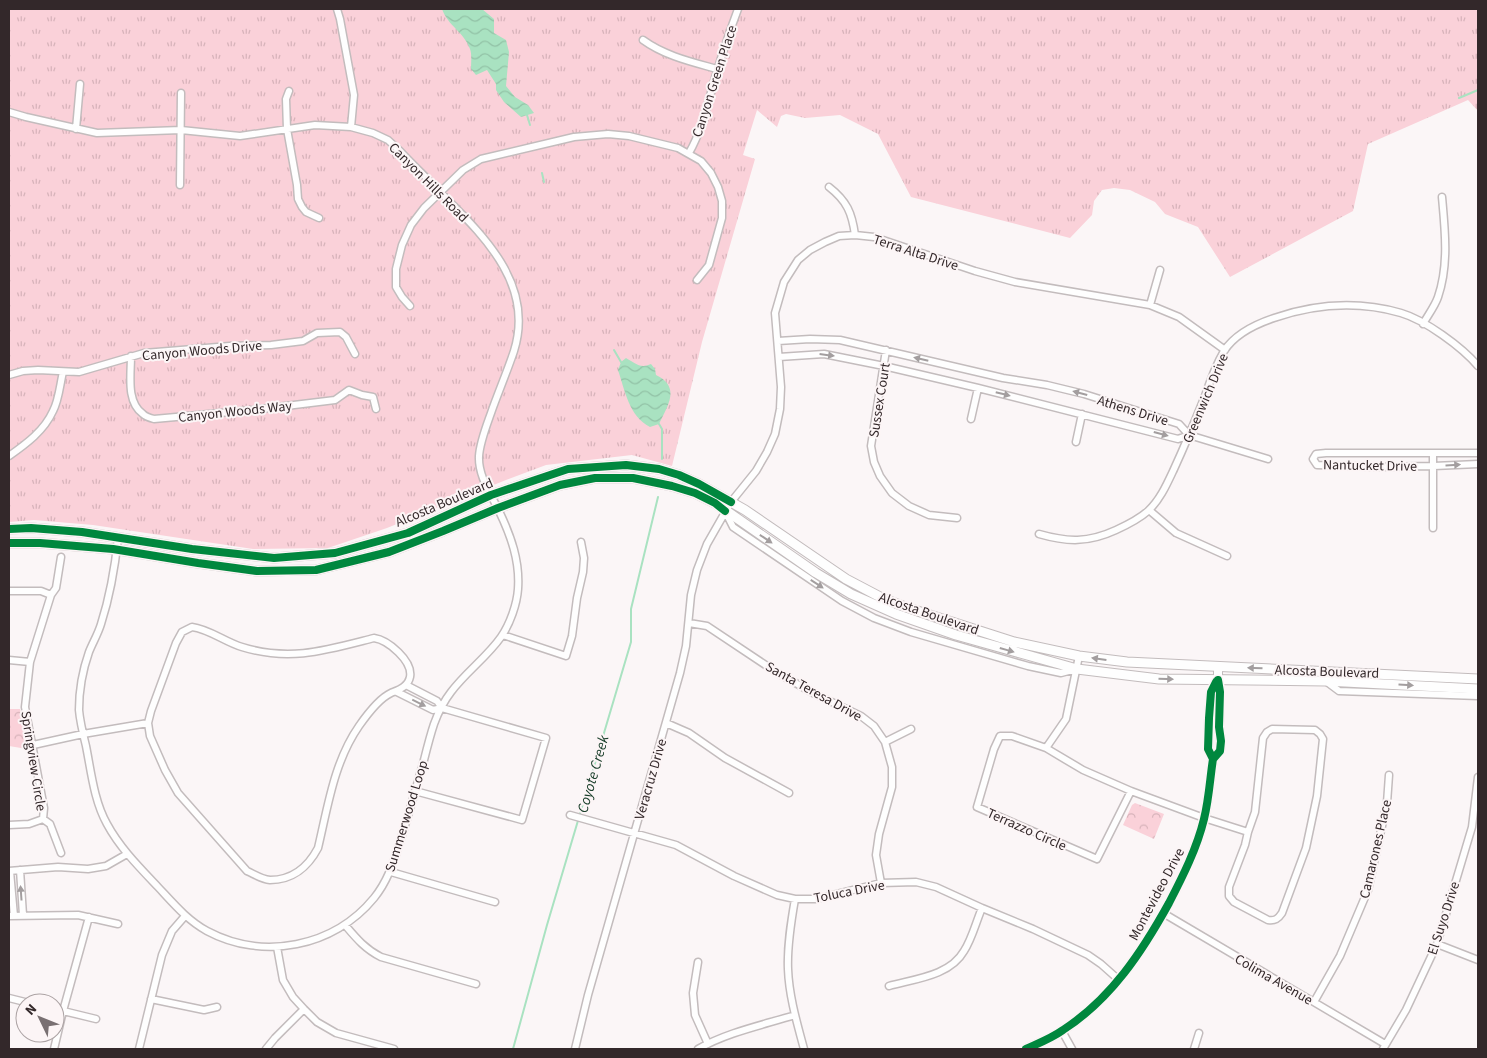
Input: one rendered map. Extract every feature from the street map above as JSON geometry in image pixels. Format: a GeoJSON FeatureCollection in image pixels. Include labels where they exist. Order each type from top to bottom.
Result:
{"type":"FeatureCollection","features":[{"type":"Feature","properties":{"kind":"main road","name":"Alcosta Boulevard"},"geometry":{"type":"LineString","coordinates":[[9,529],[31,528],[82,532],[192,549],[274,558],[335,553],[408,533],[491,495],[568,469],[626,465],[659,469],[699,484],[745,510],[846,579],[884,599],[1014,642],[1079,656],[1128,662],[1478,678]]}},
{"type":"Feature","properties":{"kind":"main road","name":"Alcosta Boulevard"},"geometry":{"type":"LineString","coordinates":[[9,544],[40,543],[117,550],[257,571],[316,570],[389,552],[560,485],[595,478],[634,478],[695,493],[715,503],[850,594],[896,614],[956,635],[1077,669],[1159,679],[1326,681],[1478,689]]}},
{"type":"Feature","properties":{"kind":"street"},"geometry":{"type":"LineString","coordinates":[[337,9],[354,95],[351,127]]}},
{"type":"Feature","properties":{"kind":"street","name":"Canyon Green Place"},"geometry":{"type":"LineString","coordinates":[[689,153],[703,119],[717,69],[738,9]]}},
{"type":"Feature","properties":{"kind":"street"},"geometry":{"type":"LineString","coordinates":[[643,40],[654,48],[673,56],[717,69]]}},
{"type":"Feature","properties":{"kind":"street"},"geometry":{"type":"LineString","coordinates":[[76,129],[80,84]]}},
{"type":"Feature","properties":{"kind":"street"},"geometry":{"type":"LineString","coordinates":[[289,91],[286,99],[287,129],[298,199],[306,212],[319,218]]}},
{"type":"Feature","properties":{"kind":"street"},"geometry":{"type":"LineString","coordinates":[[180,185],[181,93]]}},
{"type":"Feature","properties":{"kind":"street","name":"Canyon Hills Road"},"geometry":{"type":"LineString","coordinates":[[9,112],[97,133],[181,130],[240,136],[315,125],[351,127],[374,133],[388,140],[441,192],[489,244],[514,288],[519,311],[519,332],[514,351],[486,426],[479,457],[481,474],[491,495]]}},
{"type":"Feature","properties":{"kind":"street"},"geometry":{"type":"LineString","coordinates":[[410,306],[396,287],[396,269],[402,245],[411,225],[424,208],[463,170],[481,160],[574,137],[608,134],[630,136],[678,148],[701,161],[711,173],[718,187],[722,201],[722,218],[708,265],[697,280]]}},
{"type":"Feature","properties":{"kind":"street"},"geometry":{"type":"LineString","coordinates":[[829,187],[838,194],[847,206],[852,217],[855,235]]}},
{"type":"Feature","properties":{"kind":"street"},"geometry":{"type":"LineString","coordinates":[[1423,324],[1438,297],[1444,270],[1445,234],[1442,197]]}},
{"type":"Feature","properties":{"kind":"street","name":"Terra Alta Drive"},"geometry":{"type":"LineString","coordinates":[[725,511],[756,471],[775,434],[780,410],[781,387],[775,313],[784,282],[798,260],[810,250],[839,236],[855,235],[885,240],[975,272],[1015,282],[1150,305],[1179,317],[1225,350]]}},
{"type":"Feature","properties":{"kind":"street"},"geometry":{"type":"LineString","coordinates":[[1150,305],[1160,270]]}},
{"type":"Feature","properties":{"kind":"street","name":"Greenwich Drive"},"geometry":{"type":"LineString","coordinates":[[1039,534],[1056,539],[1078,541],[1110,533],[1130,524],[1149,510],[1165,490],[1213,373],[1225,350],[1242,333],[1266,321],[1291,312],[1339,305],[1367,307],[1402,314],[1448,339],[1478,366]]}},
{"type":"Feature","properties":{"kind":"street","name":"Canyon Woods Drive"},"geometry":{"type":"LineString","coordinates":[[9,375],[23,371],[38,370],[79,372],[144,353],[230,346],[271,345],[303,341],[317,333],[340,332],[346,337],[355,354]]}},
{"type":"Feature","properties":{"kind":"street","name":"Athens Drive"},"geometry":{"type":"LineString","coordinates":[[778,341],[840,340],[1003,378],[1047,385],[1084,394],[1179,424],[1189,435],[1178,439],[978,388],[824,354],[779,357]]}},
{"type":"Feature","properties":{"kind":"street","name":"Sussex Court"},"geometry":{"type":"LineString","coordinates":[[886,350],[871,446],[874,462],[880,476],[892,493],[909,506],[929,515],[956,518]]}},
{"type":"Feature","properties":{"kind":"street","name":"Canyon Woods Way"},"geometry":{"type":"LineString","coordinates":[[131,356],[132,396],[136,408],[144,415],[154,419],[335,400],[349,390],[372,397],[376,410]]}},
{"type":"Feature","properties":{"kind":"street"},"geometry":{"type":"LineString","coordinates":[[9,456],[42,429],[54,410],[63,372]]}},
{"type":"Feature","properties":{"kind":"street"},"geometry":{"type":"LineString","coordinates":[[971,419],[978,388]]}},
{"type":"Feature","properties":{"kind":"street"},"geometry":{"type":"LineString","coordinates":[[1076,442],[1082,414]]}},
{"type":"Feature","properties":{"kind":"street"},"geometry":{"type":"LineString","coordinates":[[1189,435],[1268,459]]}},
{"type":"Feature","properties":{"kind":"street","name":"Nantucket Drive"},"geometry":{"type":"LineString","coordinates":[[1478,454],[1321,453],[1316,454],[1313,460],[1314,463],[1320,465],[1380,467],[1478,464]]}},
{"type":"Feature","properties":{"kind":"street"},"geometry":{"type":"LineString","coordinates":[[1380,453],[1380,467]]}},
{"type":"Feature","properties":{"kind":"street"},"geometry":{"type":"LineString","coordinates":[[1433,454],[1433,528]]}},
{"type":"Feature","properties":{"kind":"street","name":"Summerwood Loop"},"geometry":{"type":"LineString","coordinates":[[118,538],[109,596],[99,630],[88,655],[81,685],[79,711],[99,805],[106,822],[127,854],[185,916],[207,931],[235,942],[260,947],[277,947],[306,942],[345,925],[376,896],[391,872],[434,725],[452,691],[503,635],[513,610],[518,591],[518,562],[511,537],[491,495]]}},
{"type":"Feature","properties":{"kind":"street"},"geometry":{"type":"LineString","coordinates":[[1149,510],[1176,533],[1227,556]]}},
{"type":"Feature","properties":{"kind":"street","name":"Veracruz Drive"},"geometry":{"type":"LineString","coordinates":[[575,1049],[588,995],[680,673],[689,623],[691,596],[697,570],[707,544],[725,511]]}},
{"type":"Feature","properties":{"kind":"street"},"geometry":{"type":"LineString","coordinates":[[503,635],[566,656],[572,636],[577,598],[583,572],[584,558],[581,542]]}},
{"type":"Feature","properties":{"kind":"street","name":"Springview Circle"},"geometry":{"type":"LineString","coordinates":[[9,825],[29,824],[43,819],[44,808],[25,707],[30,662],[51,596],[56,588],[61,557]]}},
{"type":"Feature","properties":{"kind":"street"},"geometry":{"type":"LineString","coordinates":[[9,590],[41,591],[51,596]]}},
{"type":"Feature","properties":{"kind":"street","name":"Santa Teresa Drive"},"geometry":{"type":"LineString","coordinates":[[689,623],[707,626],[776,672],[815,694],[861,716],[874,726],[886,742],[892,767],[892,787],[879,834],[876,855],[881,883]]}},
{"type":"Feature","properties":{"kind":"street"},"geometry":{"type":"LineString","coordinates":[[397,692],[406,685],[410,678],[408,665],[386,641],[380,638],[308,653],[272,654],[240,646],[202,629],[192,627],[182,632],[176,643],[150,711],[148,723],[150,736],[166,772],[178,793],[247,871],[269,880],[292,876],[312,858],[318,848],[332,787],[341,760],[359,727],[373,709],[392,692],[397,692],[434,710],[442,708],[546,738],[522,820],[415,791]]}},
{"type":"Feature","properties":{"kind":"street"},"geometry":{"type":"LineString","coordinates":[[1046,748],[1066,719],[1079,656]]}},
{"type":"Feature","properties":{"kind":"street"},"geometry":{"type":"LineString","coordinates":[[9,660],[30,662]]}},
{"type":"Feature","properties":{"kind":"street"},"geometry":{"type":"LineString","coordinates":[[1218,667],[1218,680]]}},
{"type":"Feature","properties":{"kind":"street","name":"Montevideo Drive"},"geometry":{"type":"LineString","coordinates":[[1213,758],[1208,749],[1209,718],[1211,692],[1218,680]]}},
{"type":"Feature","properties":{"kind":"street","name":"Montevideo Drive"},"geometry":{"type":"LineString","coordinates":[[1026,1049],[1062,1031],[1103,997],[1136,958],[1163,913],[1194,849],[1204,818],[1213,758],[1220,751],[1220,692],[1218,680]]}},
{"type":"Feature","properties":{"kind":"street","name":"Alcosta Boulevard"},"geometry":{"type":"LineString","coordinates":[[1326,681],[1339,691],[1478,696]]}},
{"type":"Feature","properties":{"kind":"street"},"geometry":{"type":"LineString","coordinates":[[406,685],[436,701],[442,708]]}},
{"type":"Feature","properties":{"kind":"street"},"geometry":{"type":"LineString","coordinates":[[33,745],[148,723]]}},
{"type":"Feature","properties":{"kind":"street"},"geometry":{"type":"LineString","coordinates":[[666,723],[689,733],[725,758],[789,793]]}},
{"type":"Feature","properties":{"kind":"street"},"geometry":{"type":"LineString","coordinates":[[886,742],[911,729]]}},
{"type":"Feature","properties":{"kind":"street"},"geometry":{"type":"LineString","coordinates":[[1272,729],[1315,730],[1323,740],[1315,806],[1306,848],[1282,913],[1274,921],[1268,920],[1234,902],[1229,896],[1229,887],[1245,846],[1248,832],[1255,812],[1263,738],[1272,729]]}},
{"type":"Feature","properties":{"kind":"street","name":"Terrazzo Circle"},"geometry":{"type":"LineString","coordinates":[[1131,791],[1097,859],[976,807],[994,749],[1000,736],[1012,736],[1046,748],[1084,770],[1131,791],[1248,832]]}},
{"type":"Feature","properties":{"kind":"street","name":"Camarones Place"},"geometry":{"type":"LineString","coordinates":[[1314,1002],[1340,956],[1368,890],[1388,803],[1389,775]]}},
{"type":"Feature","properties":{"kind":"street","name":"El Suyo Drive"},"geometry":{"type":"LineString","coordinates":[[1384,1047],[1406,1010],[1437,944],[1472,827],[1478,777]]}},
{"type":"Feature","properties":{"kind":"street","name":"Toluca Drive"},"geometry":{"type":"LineString","coordinates":[[570,815],[676,845],[734,876],[777,895],[795,899],[816,899],[881,883],[916,882],[936,888],[1033,929],[1088,955],[1119,980]]}},
{"type":"Feature","properties":{"kind":"street"},"geometry":{"type":"LineString","coordinates":[[43,819],[50,824],[61,853]]}},
{"type":"Feature","properties":{"kind":"street"},"geometry":{"type":"LineString","coordinates":[[118,924],[78,914],[11,916],[9,871],[58,867],[88,869],[106,866],[127,854]]}},
{"type":"Feature","properties":{"kind":"street"},"geometry":{"type":"LineString","coordinates":[[20,870],[23,915]]}},
{"type":"Feature","properties":{"kind":"street"},"geometry":{"type":"LineString","coordinates":[[391,872],[496,902]]}},
{"type":"Feature","properties":{"kind":"street"},"geometry":{"type":"LineString","coordinates":[[795,899],[790,933],[788,969],[795,1015],[804,1049]]}},
{"type":"Feature","properties":{"kind":"street"},"geometry":{"type":"LineString","coordinates":[[889,986],[938,972],[953,964],[964,952],[982,908]]}},
{"type":"Feature","properties":{"kind":"street","name":"Colima Avenue"},"geometry":{"type":"LineString","coordinates":[[1163,913],[1314,1002],[1384,1047]]}},
{"type":"Feature","properties":{"kind":"street"},"geometry":{"type":"LineString","coordinates":[[139,1049],[162,955],[172,931],[185,916]]}},
{"type":"Feature","properties":{"kind":"street"},"geometry":{"type":"LineString","coordinates":[[65,1003],[88,917]]}},
{"type":"Feature","properties":{"kind":"street"},"geometry":{"type":"LineString","coordinates":[[345,925],[369,951],[381,957],[476,984]]}},
{"type":"Feature","properties":{"kind":"street"},"geometry":{"type":"LineString","coordinates":[[1437,944],[1478,960]]}},
{"type":"Feature","properties":{"kind":"street"},"geometry":{"type":"LineString","coordinates":[[277,947],[283,980],[293,997],[317,1022],[336,1033],[394,1049]]}},
{"type":"Feature","properties":{"kind":"street"},"geometry":{"type":"LineString","coordinates":[[698,962],[693,993],[695,1015],[708,1044]]}},
{"type":"Feature","properties":{"kind":"street"},"geometry":{"type":"LineString","coordinates":[[151,999],[204,1010],[217,1007]]}},
{"type":"Feature","properties":{"kind":"street"},"geometry":{"type":"LineString","coordinates":[[266,1049],[304,1010]]}},
{"type":"Feature","properties":{"kind":"street"},"geometry":{"type":"LineString","coordinates":[[65,1011],[96,1019]]}},
{"type":"Feature","properties":{"kind":"street"},"geometry":{"type":"LineString","coordinates":[[698,1049],[738,1032],[795,1015]]}},
{"type":"Feature","properties":{"kind":"street"},"geometry":{"type":"LineString","coordinates":[[1062,1031],[1072,1049]]}},
{"type":"Feature","properties":{"kind":"street"},"geometry":{"type":"LineString","coordinates":[[1194,1049],[1199,1033]]}},
{"type":"Feature","properties":{"kind":"green space"},"geometry":{"type":"Polygon","coordinates":[[[9,9],[1478,9],[1478,111],[1468,100],[1368,144],[1353,211],[1230,277],[1198,227],[1165,214],[1155,202],[1130,190],[1114,188],[1102,190],[1094,201],[1092,215],[1070,238],[911,197],[878,134],[840,115],[805,118],[786,114],[781,116],[777,127],[757,110],[743,155],[755,159],[702,342],[672,466],[632,455],[546,465],[387,528],[328,548],[253,549],[93,525],[34,520],[9,522],[9,9]]]}},
{"type":"Feature","properties":{"kind":"green space"},"geometry":{"type":"Polygon","coordinates":[[[9,709],[20,709],[27,749],[9,746],[9,709]]]}},
{"type":"Feature","properties":{"kind":"green space"},"geometry":{"type":"Polygon","coordinates":[[[1135,803],[1164,814],[1154,839],[1123,825],[1132,805],[1135,803]]]}},
{"type":"Feature","properties":{"kind":"water"},"geometry":{"type":"Polygon","coordinates":[[[442,9],[482,9],[494,19],[494,33],[506,40],[509,52],[506,86],[515,97],[528,105],[534,113],[521,117],[504,102],[487,70],[476,75],[471,69],[471,53],[467,43],[448,20],[442,9]]]}},
{"type":"Feature","properties":{"kind":"water"},"geometry":{"type":"Polygon","coordinates":[[[626,358],[641,366],[651,364],[655,369],[656,375],[668,385],[670,391],[669,403],[659,424],[650,427],[632,410],[618,370],[621,362],[626,358]]]}},
{"type":"Feature","properties":{"kind":"waterway"},"geometry":{"type":"LineString","coordinates":[[1459,98],[1478,90]]}},
{"type":"Feature","properties":{"kind":"waterway","name":"Coyote Creek"},"geometry":{"type":"LineString","coordinates":[[527,115],[530,125]]}},
{"type":"Feature","properties":{"kind":"waterway","name":"Coyote Creek"},"geometry":{"type":"LineString","coordinates":[[542,173],[544,182]]}},
{"type":"Feature","properties":{"kind":"waterway","name":"Coyote Creek"},"geometry":{"type":"LineString","coordinates":[[614,350],[621,362]]}},
{"type":"Feature","properties":{"kind":"waterway","name":"Coyote Creek"},"geometry":{"type":"LineString","coordinates":[[659,424],[662,429],[662,459]]}},
{"type":"Feature","properties":{"kind":"waterway","name":"Coyote Creek"},"geometry":{"type":"LineString","coordinates":[[513,1049],[547,925],[631,642],[631,609],[658,497]]}},
{"type":"Feature","properties":{"kind":"cycle path"},"geometry":{"type":"LineString","coordinates":[[9,529],[31,528],[82,532],[192,549],[274,558],[335,553],[408,533],[491,495],[568,469],[626,465],[659,469],[679,475],[731,502]]}},
{"type":"Feature","properties":{"kind":"cycle path"},"geometry":{"type":"LineString","coordinates":[[9,543],[40,543],[113,549],[257,571],[316,570],[389,552],[560,485],[595,478],[633,478],[672,486],[695,493],[715,503],[725,511]]}},
{"type":"Feature","properties":{"kind":"cycle path"},"geometry":{"type":"LineString","coordinates":[[1026,1049],[1059,1033],[1080,1018],[1111,989],[1136,957],[1169,903],[1198,841],[1206,811],[1213,759],[1220,751],[1220,692],[1218,680]]}},
{"type":"Feature","properties":{"kind":"cycle path"},"geometry":{"type":"LineString","coordinates":[[1213,759],[1208,749],[1209,718],[1211,692],[1216,682]]}}]}
